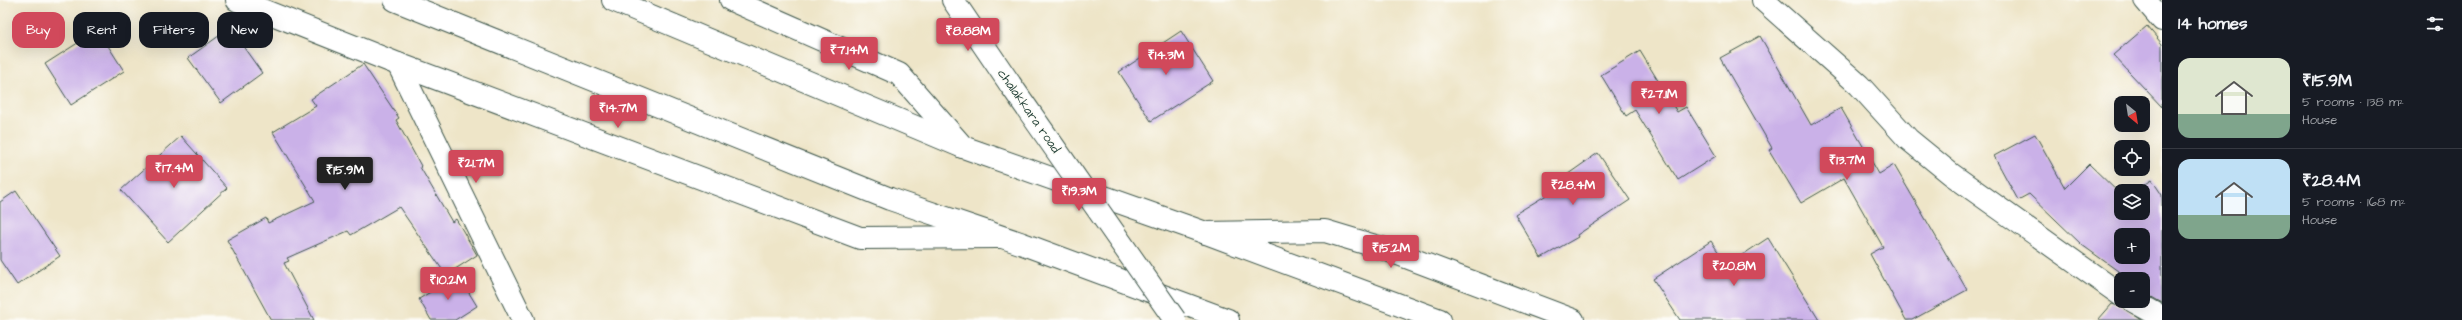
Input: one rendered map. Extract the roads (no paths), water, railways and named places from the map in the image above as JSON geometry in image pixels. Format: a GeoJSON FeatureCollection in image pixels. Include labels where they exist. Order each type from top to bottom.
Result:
{"type":"FeatureCollection","features":[{"type":"Feature","properties":{"kind":"main road"},"geometry":{"type":"LineString","coordinates":[[237,0],[398,64],[860,238],[1003,236]]}},
{"type":"Feature","properties":{"kind":"main road"},"geometry":{"type":"LineString","coordinates":[[395,0],[890,199],[1003,236],[1228,320]]}},
{"type":"Feature","properties":{"kind":"main road"},"geometry":{"type":"LineString","coordinates":[[613,0],[964,147],[1206,233],[1440,320]]}},
{"type":"Feature","properties":{"kind":"main road"},"geometry":{"type":"LineString","coordinates":[[731,0],[899,74],[964,147]]}},
{"type":"Feature","properties":{"kind":"main road","name":"chalakkara road"},"geometry":{"type":"LineString","coordinates":[[954,0],[1010,84],[1175,320]]}},
{"type":"Feature","properties":{"kind":"main road"},"geometry":{"type":"LineString","coordinates":[[1763,0],[1859,85],[1908,139],[1951,174],[2114,290]]}},
{"type":"Feature","properties":{"kind":"main road"},"geometry":{"type":"LineString","coordinates":[[2145,0],[2162,20]]}},
{"type":"Feature","properties":{"kind":"main road"},"geometry":{"type":"LineString","coordinates":[[398,64],[523,320]]}},
{"type":"Feature","properties":{"kind":"main road"},"geometry":{"type":"LineString","coordinates":[[1206,233],[1325,231],[1385,249],[1573,320]]}},
{"type":"Feature","properties":{"kind":"main road"},"geometry":{"type":"LineString","coordinates":[[2146,308],[2162,317]]}}]}
